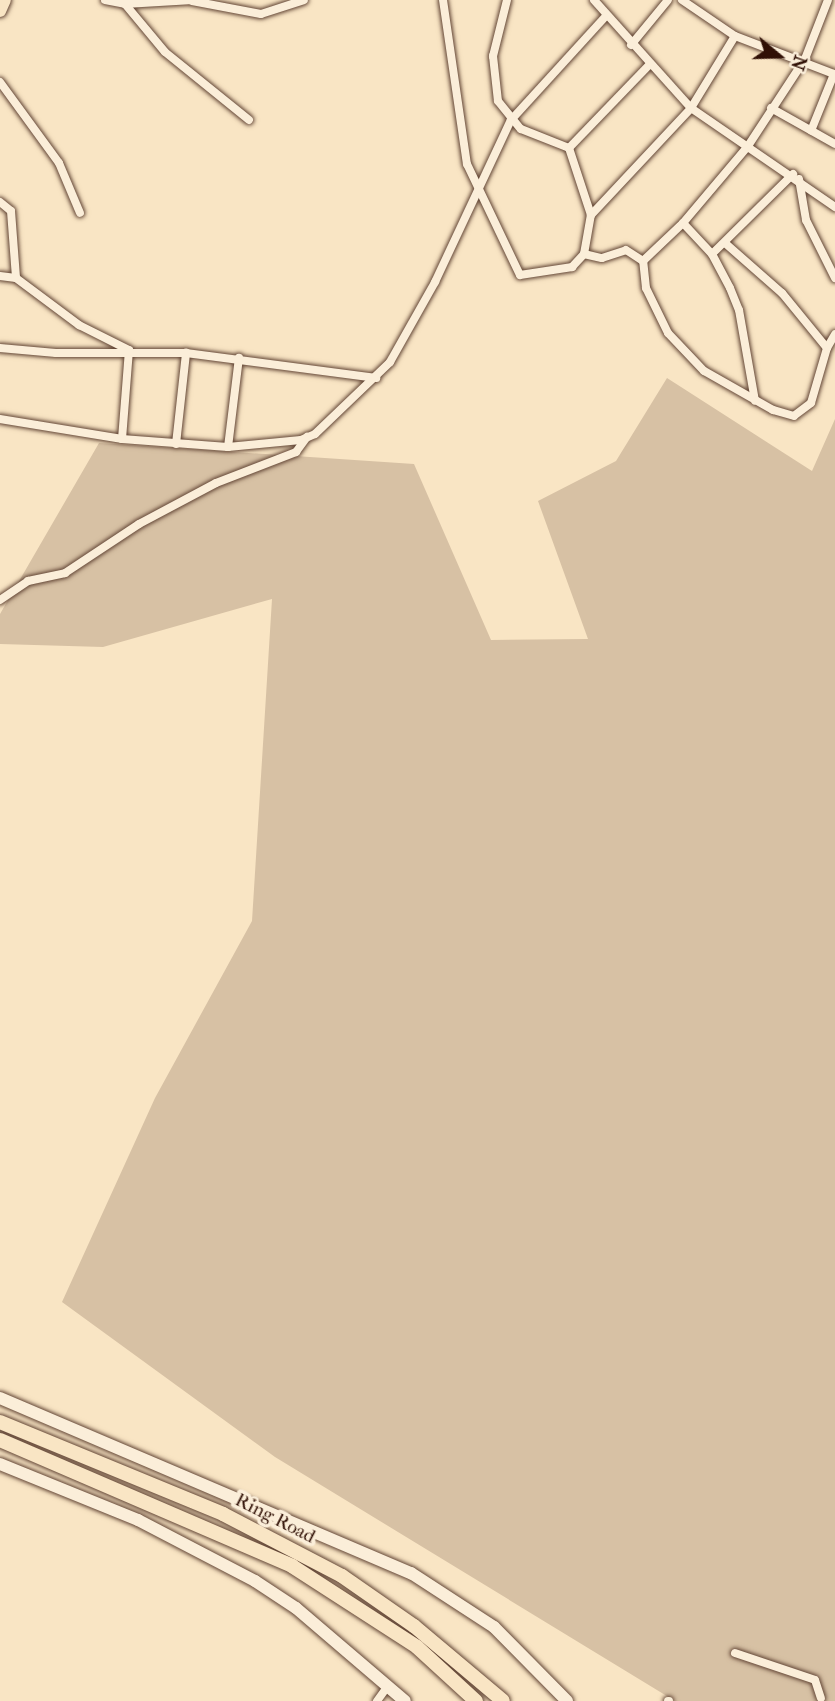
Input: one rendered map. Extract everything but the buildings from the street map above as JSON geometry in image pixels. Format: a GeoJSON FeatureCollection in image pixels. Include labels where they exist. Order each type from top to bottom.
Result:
{"type":"FeatureCollection","features":[{"type":"Feature","properties":{"kind":"highway","name":"Ring Road"},"geometry":{"type":"LineString","coordinates":[[0,1422],[223,1514],[342,1576],[424,1633],[503,1701]]}},
{"type":"Feature","properties":{"kind":"highway","name":"Ring Road"},"geometry":{"type":"LineString","coordinates":[[0,1440],[292,1566],[417,1647],[476,1701]]}},
{"type":"Feature","properties":{"kind":"main road"},"geometry":{"type":"LineString","coordinates":[[0,1398],[411,1573],[494,1627],[568,1701]]}},
{"type":"Feature","properties":{"kind":"main road"},"geometry":{"type":"LineString","coordinates":[[0,1464],[129,1516],[255,1581],[296,1608],[405,1701]]}},
{"type":"Feature","properties":{"kind":"street"},"geometry":{"type":"LineString","coordinates":[[105,0],[125,4],[192,1],[261,14],[304,0]]}},
{"type":"Feature","properties":{"kind":"street"},"geometry":{"type":"LineString","coordinates":[[443,0],[465,155],[520,275],[572,267],[584,254],[591,215],[569,148],[511,120],[495,89],[492,56],[507,0]]}},
{"type":"Feature","properties":{"kind":"street"},"geometry":{"type":"LineString","coordinates":[[594,0],[631,45],[691,108],[796,177],[835,207]]}},
{"type":"Feature","properties":{"kind":"street"},"geometry":{"type":"LineString","coordinates":[[631,45],[668,0]]}},
{"type":"Feature","properties":{"kind":"street"},"geometry":{"type":"LineString","coordinates":[[682,0],[735,36],[805,59],[829,70],[834,77],[811,131]]}},
{"type":"Feature","properties":{"kind":"street"},"geometry":{"type":"LineString","coordinates":[[643,261],[683,223],[748,146],[805,59],[828,0]]}},
{"type":"Feature","properties":{"kind":"street"},"geometry":{"type":"LineString","coordinates":[[125,4],[165,52],[249,120]]}},
{"type":"Feature","properties":{"kind":"street"},"geometry":{"type":"LineString","coordinates":[[0,600],[28,581],[65,573],[155,515],[216,483],[296,452],[307,437],[336,418],[376,378],[412,328],[511,120],[606,16]]}},
{"type":"Feature","properties":{"kind":"street"},"geometry":{"type":"LineString","coordinates":[[591,215],[691,108],[735,36]]}},
{"type":"Feature","properties":{"kind":"street"},"geometry":{"type":"LineString","coordinates":[[569,148],[650,64]]}},
{"type":"Feature","properties":{"kind":"street"},"geometry":{"type":"LineString","coordinates":[[0,82],[59,163],[80,213]]}},
{"type":"Feature","properties":{"kind":"street"},"geometry":{"type":"LineString","coordinates":[[771,108],[835,144]]}},
{"type":"Feature","properties":{"kind":"street"},"geometry":{"type":"LineString","coordinates":[[712,254],[796,177]]}},
{"type":"Feature","properties":{"kind":"street"},"geometry":{"type":"LineString","coordinates":[[796,177],[806,220],[835,278]]}},
{"type":"Feature","properties":{"kind":"street"},"geometry":{"type":"LineString","coordinates":[[0,202],[11,211],[16,278]]}},
{"type":"Feature","properties":{"kind":"street"},"geometry":{"type":"LineString","coordinates":[[683,223],[712,254],[739,310],[755,401]]}},
{"type":"Feature","properties":{"kind":"street"},"geometry":{"type":"LineString","coordinates":[[725,243],[782,293],[827,348]]}},
{"type":"Feature","properties":{"kind":"street"},"geometry":{"type":"LineString","coordinates":[[584,254],[603,258],[626,250],[643,261]]}},
{"type":"Feature","properties":{"kind":"street"},"geometry":{"type":"LineString","coordinates":[[643,261],[646,288],[668,333],[704,371],[755,401],[794,416],[802,413],[818,390],[827,348],[835,334]]}},
{"type":"Feature","properties":{"kind":"street"},"geometry":{"type":"LineString","coordinates":[[0,276],[16,278],[79,324],[129,350]]}},
{"type":"Feature","properties":{"kind":"street"},"geometry":{"type":"LineString","coordinates":[[0,348],[56,353],[129,350],[186,353],[376,378]]}},
{"type":"Feature","properties":{"kind":"street"},"geometry":{"type":"LineString","coordinates":[[122,439],[129,350]]}},
{"type":"Feature","properties":{"kind":"street"},"geometry":{"type":"LineString","coordinates":[[176,444],[186,353]]}},
{"type":"Feature","properties":{"kind":"street"},"geometry":{"type":"LineString","coordinates":[[228,447],[239,358]]}},
{"type":"Feature","properties":{"kind":"street"},"geometry":{"type":"LineString","coordinates":[[0,419],[122,439],[176,444],[228,447],[307,437]]}},
{"type":"Feature","properties":{"kind":"street"},"geometry":{"type":"LineString","coordinates":[[735,1653],[815,1680],[822,1700]]}},
{"type":"Feature","properties":{"kind":"street"},"geometry":{"type":"LineString","coordinates":[[377,1701],[387,1687]]}},
{"type":"Feature","properties":{"kind":"shaded area"},"geometry":{"type":"Polygon","coordinates":[[[667,378],[812,471],[835,419],[835,1701],[675,1701],[275,1457],[62,1302],[155,1098],[252,921],[272,599],[103,647],[0,644],[0,614],[99,443],[414,464],[491,640],[588,639],[538,501],[616,461],[667,378]]]}}]}
